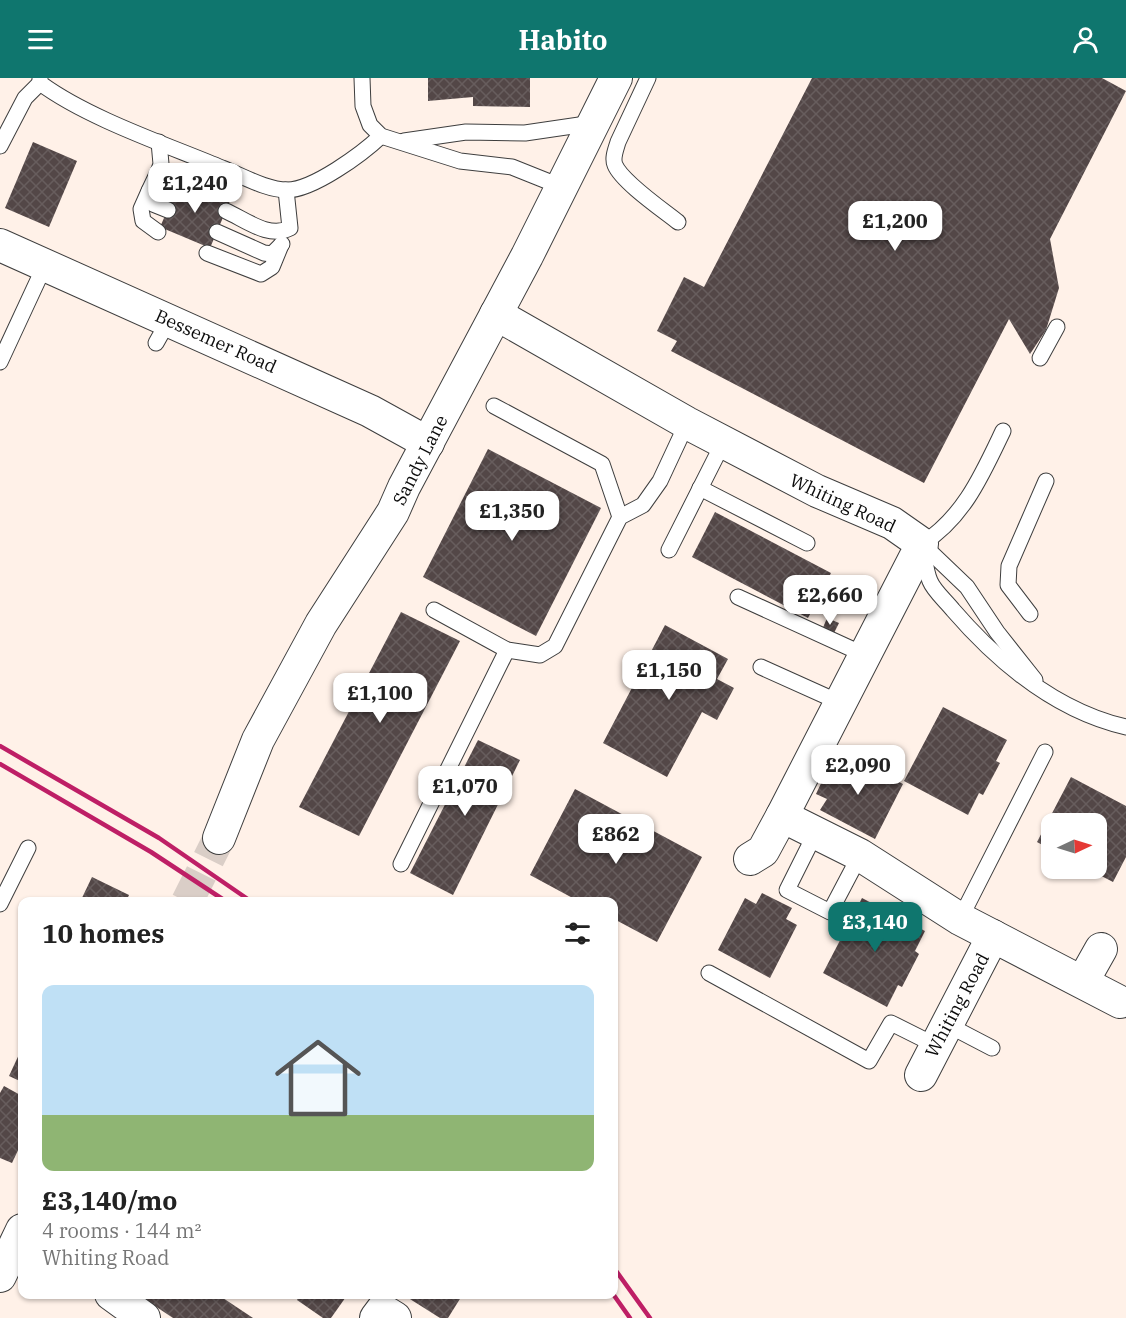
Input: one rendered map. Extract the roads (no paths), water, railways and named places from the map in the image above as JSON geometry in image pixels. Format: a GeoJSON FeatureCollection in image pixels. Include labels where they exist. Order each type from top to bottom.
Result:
{"type":"FeatureCollection","features":[{"type":"Feature","properties":{"kind":"street","name":"Sandy Lane"},"geometry":{"type":"LineString","coordinates":[[219,838],[258,740],[321,624],[393,512],[562,188],[616,78]]}},
{"type":"Feature","properties":{"kind":"street","name":"Bessemer Road"},"geometry":{"type":"LineString","coordinates":[[0,244],[45,265],[162,331],[370,411],[428,444]]}},
{"type":"Feature","properties":{"kind":"street","name":"Whiting Road"},"geometry":{"type":"LineString","coordinates":[[496,314],[723,443],[817,491],[892,523],[922,544]]}},
{"type":"Feature","properties":{"kind":"street"},"geometry":{"type":"LineString","coordinates":[[742,856],[763,851],[842,703],[922,544]]}},
{"type":"Feature","properties":{"kind":"street","name":"Whiting Road"},"geometry":{"type":"LineString","coordinates":[[782,816],[860,855],[960,919],[1120,1002]]}},
{"type":"Feature","properties":{"kind":"street","name":"Whiting Road"},"geometry":{"type":"LineString","coordinates":[[921,1075],[993,936]]}},
{"type":"Feature","properties":{"kind":"street"},"geometry":{"type":"LineString","coordinates":[[1083,981],[1101,949]]}},
{"type":"Feature","properties":{"kind":"street"},"geometry":{"type":"LineString","coordinates":[[0,1276],[18,1241]]}},
{"type":"Feature","properties":{"kind":"street"},"geometry":{"type":"LineString","coordinates":[[118,1299],[144,1318]]}},
{"type":"Feature","properties":{"kind":"street"},"geometry":{"type":"LineString","coordinates":[[376,1318],[382,1310],[395,1318]]}},
{"type":"Feature","properties":{"kind":"lane"},"geometry":{"type":"LineString","coordinates":[[362,78],[363,106],[370,125],[381,136],[460,161],[512,167],[562,188]]}},
{"type":"Feature","properties":{"kind":"lane"},"geometry":{"type":"LineString","coordinates":[[648,78],[618,142],[615,165],[634,186],[678,222]]}},
{"type":"Feature","properties":{"kind":"lane"},"geometry":{"type":"LineString","coordinates":[[0,146],[25,98],[40,80],[58,96],[159,142],[261,184],[286,190],[302,187],[318,179],[366,150],[381,136]]}},
{"type":"Feature","properties":{"kind":"lane"},"geometry":{"type":"LineString","coordinates":[[398,142],[466,132],[525,133],[593,123]]}},
{"type":"Feature","properties":{"kind":"lane"},"geometry":{"type":"LineString","coordinates":[[158,232],[143,221],[141,209],[161,164],[159,142]]}},
{"type":"Feature","properties":{"kind":"lane"},"geometry":{"type":"LineString","coordinates":[[159,170],[165,180],[177,188]]}},
{"type":"Feature","properties":{"kind":"lane"},"geometry":{"type":"LineString","coordinates":[[207,253],[261,274],[272,267],[290,228],[286,190]]}},
{"type":"Feature","properties":{"kind":"lane"},"geometry":{"type":"LineString","coordinates":[[149,191],[153,204],[168,210]]}},
{"type":"Feature","properties":{"kind":"lane"},"geometry":{"type":"LineString","coordinates":[[226,211],[272,233],[281,233],[290,228]]}},
{"type":"Feature","properties":{"kind":"lane"},"geometry":{"type":"LineString","coordinates":[[217,232],[264,253],[272,254],[281,245]]}},
{"type":"Feature","properties":{"kind":"lane"},"geometry":{"type":"LineString","coordinates":[[0,362],[45,265]]}},
{"type":"Feature","properties":{"kind":"lane"},"geometry":{"type":"LineString","coordinates":[[1040,358],[1057,327]]}},
{"type":"Feature","properties":{"kind":"lane"},"geometry":{"type":"LineString","coordinates":[[494,406],[602,464],[620,517]]}},
{"type":"Feature","properties":{"kind":"lane"},"geometry":{"type":"LineString","coordinates":[[434,610],[507,650],[540,655],[555,646],[620,517],[643,506],[660,481],[687,423]]}},
{"type":"Feature","properties":{"kind":"lane"},"geometry":{"type":"LineString","coordinates":[[922,544],[944,530],[969,496],[1003,431]]}},
{"type":"Feature","properties":{"kind":"lane"},"geometry":{"type":"LineString","coordinates":[[669,550],[723,443]]}},
{"type":"Feature","properties":{"kind":"lane"},"geometry":{"type":"LineString","coordinates":[[1030,614],[1008,585],[1009,566],[1046,481]]}},
{"type":"Feature","properties":{"kind":"lane"},"geometry":{"type":"LineString","coordinates":[[700,488],[807,543]]}},
{"type":"Feature","properties":{"kind":"lane"},"geometry":{"type":"LineString","coordinates":[[922,544],[930,582],[982,643],[1008,667],[1044,691],[1108,723],[1126,727]]}},
{"type":"Feature","properties":{"kind":"lane"},"geometry":{"type":"LineString","coordinates":[[922,544],[967,587],[997,632],[1044,691]]}},
{"type":"Feature","properties":{"kind":"lane"},"geometry":{"type":"LineString","coordinates":[[738,597],[865,656]]}},
{"type":"Feature","properties":{"kind":"lane"},"geometry":{"type":"LineString","coordinates":[[401,864],[507,650]]}},
{"type":"Feature","properties":{"kind":"lane"},"geometry":{"type":"LineString","coordinates":[[761,667],[842,703]]}},
{"type":"Feature","properties":{"kind":"lane"},"geometry":{"type":"LineString","coordinates":[[960,919],[1045,752]]}},
{"type":"Feature","properties":{"kind":"lane"},"geometry":{"type":"LineString","coordinates":[[816,832],[787,890],[830,912],[860,855]]}},
{"type":"Feature","properties":{"kind":"lane"},"geometry":{"type":"LineString","coordinates":[[0,904],[28,848]]}},
{"type":"Feature","properties":{"kind":"lane"},"geometry":{"type":"LineString","coordinates":[[709,973],[869,1060],[891,1023],[992,1048]]}},
{"type":"Feature","properties":{"kind":"tunnel"},"geometry":{"type":"LineString","coordinates":[[190,897],[219,838]]}},
{"type":"Feature","properties":{"kind":"railway"},"geometry":{"type":"LineString","coordinates":[[0,746],[159,838],[245,897]]}},
{"type":"Feature","properties":{"kind":"railway"},"geometry":{"type":"LineString","coordinates":[[0,764],[151,852],[219,897]]}},
{"type":"Feature","properties":{"kind":"railway"},"geometry":{"type":"LineString","coordinates":[[618,1274],[650,1318]]}},
{"type":"Feature","properties":{"kind":"railway"},"geometry":{"type":"LineString","coordinates":[[617,1299],[630,1318]]}}]}
